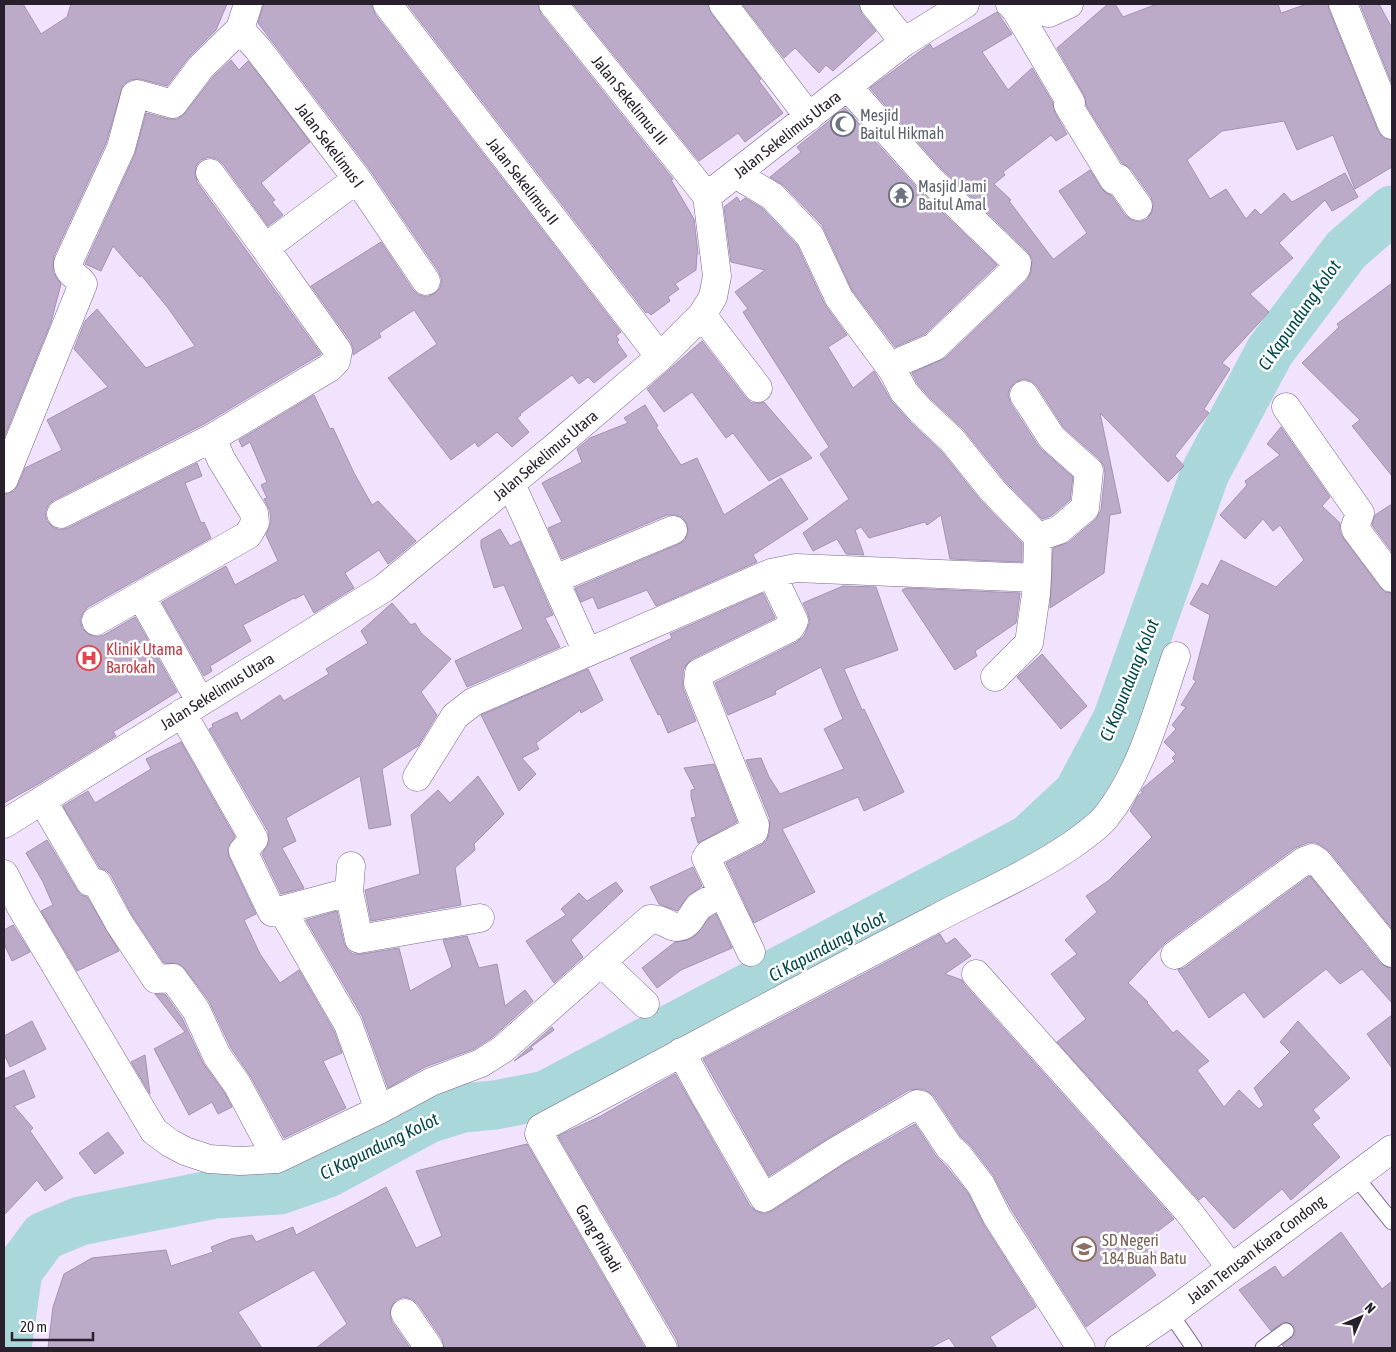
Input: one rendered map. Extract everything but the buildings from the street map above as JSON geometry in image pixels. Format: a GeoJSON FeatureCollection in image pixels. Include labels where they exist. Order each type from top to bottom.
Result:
{"type":"FeatureCollection","features":[{"type":"Feature","properties":{"kind":"street","name":"Jalan Sekelimus II"},"geometry":{"type":"LineString","coordinates":[[387,4],[660,357]]}},
{"type":"Feature","properties":{"kind":"street","name":"Jalan Sekelimus III"},"geometry":{"type":"LineString","coordinates":[[553,4],[707,196]]}},
{"type":"Feature","properties":{"kind":"street"},"geometry":{"type":"LineString","coordinates":[[723,4],[809,117]]}},
{"type":"Feature","properties":{"kind":"street"},"geometry":{"type":"LineString","coordinates":[[874,4],[904,42]]}},
{"type":"Feature","properties":{"kind":"street","name":"Jalan Sekelimus Utara"},"geometry":{"type":"LineString","coordinates":[[4,824],[384,588],[511,484],[660,357],[702,315],[713,297],[718,276],[707,196],[904,42],[966,4]]}},
{"type":"Feature","properties":{"kind":"street"},"geometry":{"type":"LineString","coordinates":[[1013,7],[1022,13],[1040,9],[1049,13],[1069,4]]}},
{"type":"Feature","properties":{"kind":"street"},"geometry":{"type":"LineString","coordinates":[[1343,4],[1392,125]]}},
{"type":"Feature","properties":{"kind":"street"},"geometry":{"type":"LineString","coordinates":[[1013,7],[1071,103],[1068,105],[1098,155],[1114,180],[1118,178],[1138,206]]}},
{"type":"Feature","properties":{"kind":"street"},"geometry":{"type":"LineString","coordinates":[[4,479],[83,284],[70,272],[67,267],[68,263],[121,148],[135,95],[173,104],[244,14]]}},
{"type":"Feature","properties":{"kind":"street","name":"Jalan Sekelimus I"},"geometry":{"type":"LineString","coordinates":[[244,14],[258,49],[357,179],[426,281]]}},
{"type":"Feature","properties":{"kind":"street"},"geometry":{"type":"LineString","coordinates":[[848,87],[929,178],[1017,263],[1016,269],[934,347],[899,362],[893,370]]}},
{"type":"Feature","properties":{"kind":"street"},"geometry":{"type":"LineString","coordinates":[[61,514],[212,438],[329,368],[336,361],[338,351],[266,248],[210,173]]}},
{"type":"Feature","properties":{"kind":"street"},"geometry":{"type":"LineString","coordinates":[[735,174],[772,196],[810,236],[839,298],[893,370],[904,392],[921,412],[952,440],[993,491],[1038,537],[1036,594],[1028,643],[995,677]]}},
{"type":"Feature","properties":{"kind":"street"},"geometry":{"type":"LineString","coordinates":[[266,248],[357,179]]}},
{"type":"Feature","properties":{"kind":"street"},"geometry":{"type":"LineString","coordinates":[[702,315],[758,388]]}},
{"type":"Feature","properties":{"kind":"street"},"geometry":{"type":"LineString","coordinates":[[1024,395],[1052,438],[1089,472],[1085,508],[1059,530],[1038,537]]}},
{"type":"Feature","properties":{"kind":"street"},"geometry":{"type":"LineString","coordinates":[[1286,408],[1360,513],[1355,527],[1356,530],[1392,578]]}},
{"type":"Feature","properties":{"kind":"street"},"geometry":{"type":"LineString","coordinates":[[96,621],[248,535],[255,523],[254,513],[221,459],[212,438]]}},
{"type":"Feature","properties":{"kind":"street"},"geometry":{"type":"LineString","coordinates":[[511,484],[587,652]]}},
{"type":"Feature","properties":{"kind":"street"},"geometry":{"type":"LineString","coordinates":[[555,579],[673,530]]}},
{"type":"Feature","properties":{"kind":"street"},"geometry":{"type":"LineString","coordinates":[[417,777],[455,716],[473,702],[771,573],[796,568],[1037,578]]}},
{"type":"Feature","properties":{"kind":"street"},"geometry":{"type":"LineString","coordinates":[[751,952],[706,856],[754,831],[755,825],[698,683],[700,674],[790,628],[794,621],[771,573]]}},
{"type":"Feature","properties":{"kind":"street"},"geometry":{"type":"LineString","coordinates":[[141,596],[191,707],[254,838],[243,851],[270,914],[348,1024],[379,1110]]}},
{"type":"Feature","properties":{"kind":"street"},"geometry":{"type":"LineString","coordinates":[[1081,1348],[997,1217],[981,1185],[949,1146],[921,1105],[918,1104],[861,1136],[764,1198],[681,1052],[1011,881],[1055,856],[1085,836],[1104,819],[1126,786],[1139,761],[1176,656]]}},
{"type":"Feature","properties":{"kind":"street"},"geometry":{"type":"LineString","coordinates":[[42,800],[90,882],[96,883],[119,923],[156,979],[174,978],[196,1010],[217,1056],[237,1084],[277,1159]]}},
{"type":"Feature","properties":{"kind":"street"},"geometry":{"type":"LineString","coordinates":[[1175,955],[1304,861],[1312,858],[1318,862],[1392,953]]}},
{"type":"Feature","properties":{"kind":"street"},"geometry":{"type":"LineString","coordinates":[[4,874],[21,907],[154,1130],[177,1147],[209,1159],[240,1161],[277,1159],[379,1110],[431,1082],[481,1063],[503,1049],[650,919],[659,918],[672,926],[678,927],[690,921],[702,904],[723,894]]}},
{"type":"Feature","properties":{"kind":"street"},"geometry":{"type":"LineString","coordinates":[[270,914],[350,879],[360,939],[480,918]]}},
{"type":"Feature","properties":{"kind":"street"},"geometry":{"type":"LineString","coordinates":[[601,962],[645,1004]]}},
{"type":"Feature","properties":{"kind":"street"},"geometry":{"type":"LineString","coordinates":[[976,974],[1188,1211],[1230,1268]]}},
{"type":"Feature","properties":{"kind":"street","name":"Gang Pribadi"},"geometry":{"type":"LineString","coordinates":[[663,1348],[539,1134],[541,1128],[681,1052]]}},
{"type":"Feature","properties":{"kind":"street","name":"Jalan Terusan Kiara Condong"},"geometry":{"type":"LineString","coordinates":[[1119,1348],[1170,1313],[1392,1149]]}},
{"type":"Feature","properties":{"kind":"street"},"geometry":{"type":"LineString","coordinates":[[405,1312],[429,1348]]}},
{"type":"Feature","properties":{"kind":"lane"},"geometry":{"type":"LineString","coordinates":[[1355,1176],[1392,1222]]}},
{"type":"Feature","properties":{"kind":"lane"},"geometry":{"type":"LineString","coordinates":[[1170,1313],[1194,1348]]}},
{"type":"Feature","properties":{"kind":"lane"},"geometry":{"type":"LineString","coordinates":[[1263,1348],[1286,1331]]}},
{"type":"Feature","properties":{"kind":"waterway","name":"Ci Kapundung Kolot"},"geometry":{"type":"LineString","coordinates":[[7,1348],[18,1271],[44,1236],[80,1221],[215,1194],[279,1190],[328,1173],[428,1119],[463,1108],[495,1105],[546,1095],[1029,839],[1078,793],[1117,720],[1205,473],[1270,351],[1346,250],[1392,210]]}},
{"type":"Feature","properties":{"kind":"place","name":"Mesjid Baitul Hikmah"},"geometry":{"type":"Point","coordinates":[843,124]}},
{"type":"Feature","properties":{"kind":"place","name":"Masjid Jami Baitul Amal"},"geometry":{"type":"Point","coordinates":[901,195]}},
{"type":"Feature","properties":{"kind":"place","name":"Klinik Utama Barokah"},"geometry":{"type":"Point","coordinates":[89,658]}},
{"type":"Feature","properties":{"kind":"place","name":"SD Negeri 184 Buah Batu"},"geometry":{"type":"Point","coordinates":[1084,1249]}}]}
